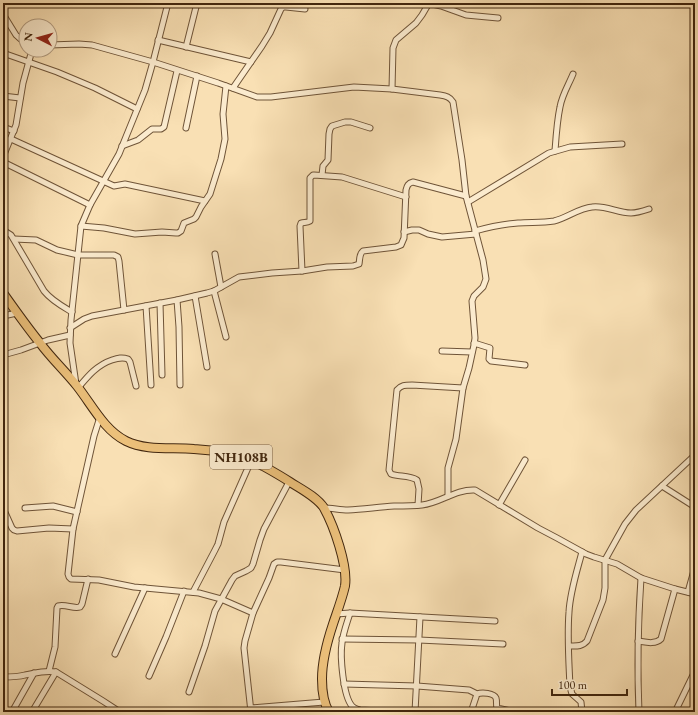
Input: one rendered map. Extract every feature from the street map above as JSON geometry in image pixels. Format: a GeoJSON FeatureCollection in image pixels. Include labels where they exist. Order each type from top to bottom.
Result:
{"type":"FeatureCollection","features":[{"type":"Feature","properties":{"kind":"highway","name":"NH108B"},"geometry":{"type":"LineString","coordinates":[[3,293],[40,343],[77,386],[100,417],[113,432],[126,441],[144,447],[205,450],[228,454],[251,461],[289,482],[312,497],[324,508],[336,538],[345,570],[345,585],[328,639],[323,663],[322,688],[324,702],[329,712]]}},
{"type":"Feature","properties":{"kind":"street"},"geometry":{"type":"LineString","coordinates":[[77,386],[70,347],[70,328],[81,226],[90,205],[119,154],[145,90],[168,3]]}},
{"type":"Feature","properties":{"kind":"street"},"geometry":{"type":"LineString","coordinates":[[186,47],[197,3]]}},
{"type":"Feature","properties":{"kind":"street"},"geometry":{"type":"LineString","coordinates":[[392,90],[393,48],[396,40],[416,23],[428,3],[466,15],[498,18]]}},
{"type":"Feature","properties":{"kind":"street"},"geometry":{"type":"LineString","coordinates":[[233,88],[266,39],[283,7],[305,9]]}},
{"type":"Feature","properties":{"kind":"street"},"geometry":{"type":"LineString","coordinates":[[3,14],[18,37]]}},
{"type":"Feature","properties":{"kind":"street"},"geometry":{"type":"LineString","coordinates":[[158,40],[251,62]]}},
{"type":"Feature","properties":{"kind":"street"},"geometry":{"type":"LineString","coordinates":[[58,45],[79,44],[92,46],[153,62],[257,97],[323,92],[354,87],[440,95],[451,99],[453,102],[467,199],[483,260],[486,279],[483,287],[474,296],[472,301],[475,338],[463,388],[457,432],[448,468],[448,496]]}},
{"type":"Feature","properties":{"kind":"street"},"geometry":{"type":"LineString","coordinates":[[3,53],[57,72],[95,88],[137,109]]}},
{"type":"Feature","properties":{"kind":"street"},"geometry":{"type":"LineString","coordinates":[[3,157],[18,119],[20,98],[30,58]]}},
{"type":"Feature","properties":{"kind":"street"},"geometry":{"type":"LineString","coordinates":[[122,146],[138,140],[152,129],[161,129],[164,127],[177,71]]}},
{"type":"Feature","properties":{"kind":"street"},"geometry":{"type":"LineString","coordinates":[[555,151],[560,106],[573,74]]}},
{"type":"Feature","properties":{"kind":"street"},"geometry":{"type":"LineString","coordinates":[[186,128],[197,76]]}},
{"type":"Feature","properties":{"kind":"street"},"geometry":{"type":"LineString","coordinates":[[81,226],[104,228],[135,234],[162,232],[178,233],[184,223],[194,219],[204,201],[210,194],[221,159],[224,145],[223,114],[226,86]]}},
{"type":"Feature","properties":{"kind":"street"},"geometry":{"type":"LineString","coordinates":[[3,96],[20,98]]}},
{"type":"Feature","properties":{"kind":"street"},"geometry":{"type":"LineString","coordinates":[[322,175],[323,166],[329,157],[329,134],[332,126],[345,122],[351,122],[370,128]]}},
{"type":"Feature","properties":{"kind":"street"},"geometry":{"type":"LineString","coordinates":[[3,127],[14,131]]}},
{"type":"Feature","properties":{"kind":"street"},"geometry":{"type":"LineString","coordinates":[[11,139],[114,186],[125,184],[204,201]]}},
{"type":"Feature","properties":{"kind":"street"},"geometry":{"type":"LineString","coordinates":[[70,328],[92,316],[177,300],[214,291],[239,277],[327,267],[353,266],[359,264],[361,252],[363,250],[396,247],[401,245],[404,232],[407,186],[410,183],[413,182],[467,199],[549,153],[570,147],[622,144]]}},
{"type":"Feature","properties":{"kind":"street"},"geometry":{"type":"LineString","coordinates":[[3,162],[90,205]]}},
{"type":"Feature","properties":{"kind":"street"},"geometry":{"type":"LineString","coordinates":[[302,271],[300,226],[301,223],[310,221],[310,178],[312,175],[333,176],[350,179],[406,197]]}},
{"type":"Feature","properties":{"kind":"street"},"geometry":{"type":"LineString","coordinates":[[404,232],[419,230],[428,234],[442,237],[476,232],[487,227],[557,220],[584,208],[600,206],[631,213],[649,209]]}},
{"type":"Feature","properties":{"kind":"street"},"geometry":{"type":"LineString","coordinates":[[3,230],[11,235],[48,297],[72,312]]}},
{"type":"Feature","properties":{"kind":"street"},"geometry":{"type":"LineString","coordinates":[[14,240],[36,240],[57,250],[78,255],[108,254],[118,257],[124,310]]}},
{"type":"Feature","properties":{"kind":"street"},"geometry":{"type":"LineString","coordinates":[[215,254],[221,287]]}},
{"type":"Feature","properties":{"kind":"street"},"geometry":{"type":"LineString","coordinates":[[214,291],[226,337]]}},
{"type":"Feature","properties":{"kind":"street"},"geometry":{"type":"LineString","coordinates":[[195,296],[207,367]]}},
{"type":"Feature","properties":{"kind":"street"},"geometry":{"type":"LineString","coordinates":[[177,300],[180,385]]}},
{"type":"Feature","properties":{"kind":"street"},"geometry":{"type":"LineString","coordinates":[[160,303],[162,375]]}},
{"type":"Feature","properties":{"kind":"street"},"geometry":{"type":"LineString","coordinates":[[146,306],[152,385]]}},
{"type":"Feature","properties":{"kind":"street"},"geometry":{"type":"LineString","coordinates":[[3,316],[17,313]]}},
{"type":"Feature","properties":{"kind":"street"},"geometry":{"type":"LineString","coordinates":[[3,356],[48,340],[70,335]]}},
{"type":"Feature","properties":{"kind":"street"},"geometry":{"type":"LineString","coordinates":[[474,343],[490,348],[489,359],[491,360],[525,365]]}},
{"type":"Feature","properties":{"kind":"street"},"geometry":{"type":"LineString","coordinates":[[442,351],[472,352]]}},
{"type":"Feature","properties":{"kind":"street"},"geometry":{"type":"LineString","coordinates":[[77,386],[100,365],[123,357],[128,359],[130,362],[136,386]]}},
{"type":"Feature","properties":{"kind":"street"},"geometry":{"type":"LineString","coordinates":[[418,505],[419,489],[416,480],[413,478],[391,474],[390,470],[397,390],[400,387],[408,385],[463,388]]}},
{"type":"Feature","properties":{"kind":"street"},"geometry":{"type":"LineString","coordinates":[[100,417],[94,436],[73,529],[68,574],[69,577],[73,579],[99,580],[134,587],[199,593],[221,599],[253,613]]}},
{"type":"Feature","properties":{"kind":"street"},"geometry":{"type":"LineString","coordinates":[[569,646],[580,646],[587,641],[605,588],[605,560],[630,516],[695,455]]}},
{"type":"Feature","properties":{"kind":"street"},"geometry":{"type":"LineString","coordinates":[[499,505],[525,460]]}},
{"type":"Feature","properties":{"kind":"street"},"geometry":{"type":"LineString","coordinates":[[193,592],[218,544],[224,522],[251,461]]}},
{"type":"Feature","properties":{"kind":"street"},"geometry":{"type":"LineString","coordinates":[[189,692],[215,611],[235,576],[251,568],[264,529],[289,482]]}},
{"type":"Feature","properties":{"kind":"street"},"geometry":{"type":"LineString","coordinates":[[662,486],[695,507]]}},
{"type":"Feature","properties":{"kind":"street"},"geometry":{"type":"LineString","coordinates":[[324,508],[346,510],[418,505],[434,503],[465,490],[475,490],[538,528],[582,552],[617,564],[640,578],[695,594]]}},
{"type":"Feature","properties":{"kind":"street"},"geometry":{"type":"LineString","coordinates":[[25,508],[53,506],[77,512]]}},
{"type":"Feature","properties":{"kind":"street"},"geometry":{"type":"LineString","coordinates":[[3,508],[14,530],[21,531],[49,528],[73,529]]}},
{"type":"Feature","properties":{"kind":"street"},"geometry":{"type":"LineString","coordinates":[[582,552],[570,601],[569,614],[571,691],[572,694],[581,702],[582,712]]}},
{"type":"Feature","properties":{"kind":"street"},"geometry":{"type":"LineString","coordinates":[[324,702],[251,710],[244,648],[253,613],[274,564],[277,562],[345,570]]}},
{"type":"Feature","properties":{"kind":"street"},"geometry":{"type":"LineString","coordinates":[[688,592],[695,567]]}},
{"type":"Feature","properties":{"kind":"street"},"geometry":{"type":"LineString","coordinates":[[639,712],[637,671],[640,578]]}},
{"type":"Feature","properties":{"kind":"street"},"geometry":{"type":"LineString","coordinates":[[49,670],[55,647],[57,608],[58,606],[63,605],[74,608],[80,607],[88,579]]}},
{"type":"Feature","properties":{"kind":"street"},"geometry":{"type":"LineString","coordinates":[[115,654],[145,588]]}},
{"type":"Feature","properties":{"kind":"street"},"geometry":{"type":"LineString","coordinates":[[638,641],[654,642],[661,639],[675,589]]}},
{"type":"Feature","properties":{"kind":"street"},"geometry":{"type":"LineString","coordinates":[[149,676],[184,591]]}},
{"type":"Feature","properties":{"kind":"street"},"geometry":{"type":"LineString","coordinates":[[336,614],[350,613],[495,621]]}},
{"type":"Feature","properties":{"kind":"street"},"geometry":{"type":"LineString","coordinates":[[350,613],[342,639],[341,655],[344,684],[348,700],[354,708],[360,710],[401,712]]}},
{"type":"Feature","properties":{"kind":"street"},"geometry":{"type":"LineString","coordinates":[[415,712],[420,617]]}},
{"type":"Feature","properties":{"kind":"street"},"geometry":{"type":"LineString","coordinates":[[342,639],[419,640],[503,644]]}},
{"type":"Feature","properties":{"kind":"street"},"geometry":{"type":"LineString","coordinates":[[3,677],[12,677],[49,670],[56,672],[120,712]]}},
{"type":"Feature","properties":{"kind":"street"},"geometry":{"type":"LineString","coordinates":[[676,712],[695,671]]}},
{"type":"Feature","properties":{"kind":"street"},"geometry":{"type":"LineString","coordinates":[[32,712],[56,672]]}},
{"type":"Feature","properties":{"kind":"street"},"geometry":{"type":"LineString","coordinates":[[12,712],[34,673]]}},
{"type":"Feature","properties":{"kind":"street"},"geometry":{"type":"LineString","coordinates":[[344,684],[417,686],[469,690],[478,694],[491,694],[496,699],[497,708],[515,712]]}},
{"type":"Feature","properties":{"kind":"street"},"geometry":{"type":"LineString","coordinates":[[471,712],[478,694]]}}]}
